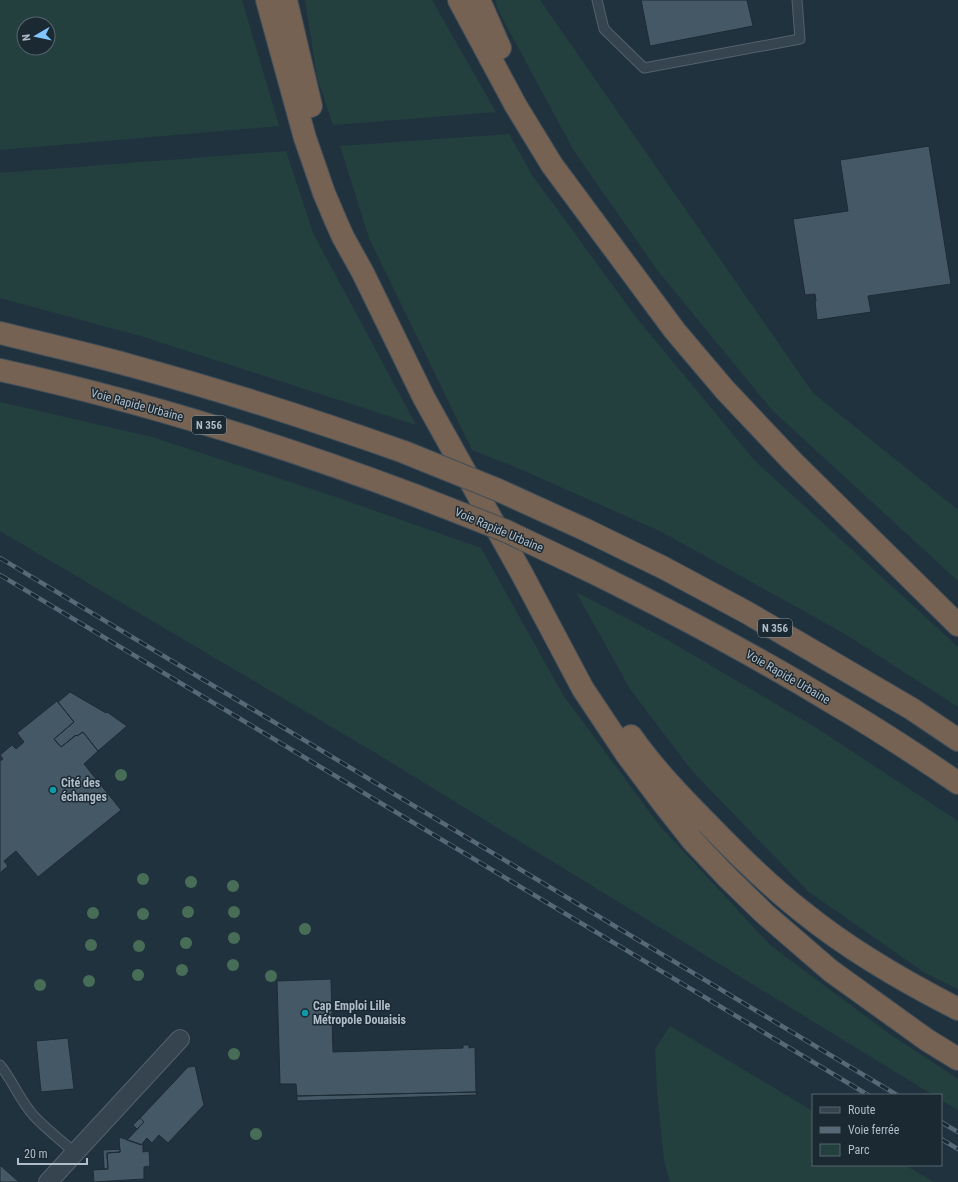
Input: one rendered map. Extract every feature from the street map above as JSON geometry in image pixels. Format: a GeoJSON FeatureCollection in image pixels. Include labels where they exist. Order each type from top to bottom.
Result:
{"type":"FeatureCollection","features":[{"type":"Feature","properties":{"kind":"highway"},"geometry":{"type":"LineString","coordinates":[[267,0],[305,138],[324,193],[343,237],[363,272],[424,398],[522,574],[583,689],[646,782],[693,841],[727,877],[807,952],[859,992],[927,1040],[958,1059]]}},
{"type":"Feature","properties":{"kind":"highway"},"geometry":{"type":"LineString","coordinates":[[286,0],[325,157],[363,272]]}},
{"type":"Feature","properties":{"kind":"highway"},"geometry":{"type":"LineString","coordinates":[[459,0],[516,106],[552,166],[652,302],[705,367],[776,444],[958,625]]}},
{"type":"Feature","properties":{"kind":"highway"},"geometry":{"type":"LineString","coordinates":[[479,0],[492,32],[529,105],[607,239]]}},
{"type":"Feature","properties":{"kind":"highway","name":"N 356"},"geometry":{"type":"LineString","coordinates":[[0,334],[124,364],[316,422],[404,452],[498,490],[584,529],[671,572],[767,624],[912,709],[958,740]]}},
{"type":"Feature","properties":{"kind":"highway","name":"Voie Rapide Urbaine"},"geometry":{"type":"LineString","coordinates":[[0,370],[69,386],[200,422],[333,465],[506,531],[671,611],[792,678],[871,726],[958,783]]}},
{"type":"Feature","properties":{"kind":"highway"},"geometry":{"type":"LineString","coordinates":[[836,504],[958,611]]}},
{"type":"Feature","properties":{"kind":"highway"},"geometry":{"type":"LineString","coordinates":[[522,574],[579,662],[635,741],[693,809],[737,854],[783,896],[833,935],[910,983],[958,1009]]}},
{"type":"Feature","properties":{"kind":"street"},"geometry":{"type":"LineString","coordinates":[[48,1182],[180,1039]]}},
{"type":"Feature","properties":{"kind":"lane"},"geometry":{"type":"LineString","coordinates":[[597,0],[604,30],[644,68],[800,39],[797,0]]}},
{"type":"Feature","properties":{"kind":"lane"},"geometry":{"type":"LineString","coordinates":[[0,1065],[9,1076],[18,1095],[34,1116],[75,1153]]}},
{"type":"Feature","properties":{"kind":"green space"},"geometry":{"type":"Polygon","coordinates":[[[0,0],[242,0],[279,126],[0,150],[0,0]]]}},
{"type":"Feature","properties":{"kind":"green space"},"geometry":{"type":"Polygon","coordinates":[[[305,0],[432,0],[496,112],[333,125],[317,77],[305,0]]]}},
{"type":"Feature","properties":{"kind":"green space"},"geometry":{"type":"Polygon","coordinates":[[[495,0],[540,0],[813,393],[958,510],[958,581],[772,410],[658,271],[574,151],[500,14],[495,0]]]}},
{"type":"Feature","properties":{"kind":"green space"},"geometry":{"type":"Polygon","coordinates":[[[509,134],[532,175],[635,316],[754,460],[958,647],[958,707],[845,634],[662,532],[520,469],[472,450],[369,238],[340,146],[509,134]]]}},
{"type":"Feature","properties":{"kind":"green space"},"geometry":{"type":"Polygon","coordinates":[[[286,151],[313,233],[416,425],[144,337],[0,298],[0,173],[286,151]]]}},
{"type":"Feature","properties":{"kind":"green space"},"geometry":{"type":"Polygon","coordinates":[[[0,402],[152,437],[330,495],[481,548],[563,695],[659,825],[771,946],[891,1035],[958,1079],[958,1110],[942,1101],[942,1094],[931,1094],[379,755],[0,531],[0,402]]]}},
{"type":"Feature","properties":{"kind":"green space"},"geometry":{"type":"Polygon","coordinates":[[[576,592],[666,639],[815,727],[958,821],[958,989],[925,973],[809,892],[693,772],[630,689],[576,592]]]}},
{"type":"Feature","properties":{"kind":"green space"},"geometry":{"type":"Polygon","coordinates":[[[670,1026],[812,1110],[812,1166],[907,1166],[934,1182],[670,1182],[664,1160],[657,1090],[655,1049],[670,1026]]]}},
{"type":"Feature","properties":{"kind":"building"},"geometry":{"type":"Polygon","coordinates":[[[641,0],[747,0],[753,26],[650,46],[641,0]]]}},
{"type":"Feature","properties":{"kind":"building"},"geometry":{"type":"Polygon","coordinates":[[[929,146],[951,284],[868,296],[871,312],[817,320],[815,294],[805,295],[793,219],[848,211],[840,160],[929,146]]]}},
{"type":"Feature","properties":{"kind":"building"},"geometry":{"type":"Polygon","coordinates":[[[70,692],[106,713],[107,712],[127,726],[98,751],[83,732],[77,736],[76,735],[61,747],[54,739],[74,722],[58,702],[70,692]]]}},
{"type":"Feature","properties":{"kind":"building","name":"Cité des échanges"},"geometry":{"type":"Polygon","coordinates":[[[57,701],[74,722],[54,739],[61,747],[76,735],[77,736],[83,732],[98,751],[84,764],[121,810],[38,877],[16,851],[4,861],[8,866],[0,873],[0,761],[3,759],[0,755],[12,745],[16,749],[24,742],[17,733],[57,701]]]}},
{"type":"Feature","properties":{"kind":"building","name":"Cap Emploi Lille Métropole Douaisis"},"geometry":{"type":"Polygon","coordinates":[[[331,979],[333,1052],[463,1048],[463,1045],[469,1045],[469,1048],[475,1047],[476,1092],[297,1096],[296,1084],[280,1084],[277,981],[331,979]]]}},
{"type":"Feature","properties":{"kind":"building"},"geometry":{"type":"Polygon","coordinates":[[[68,1038],[74,1089],[41,1092],[36,1041],[68,1038]]]}},
{"type":"Feature","properties":{"kind":"building"},"geometry":{"type":"Polygon","coordinates":[[[195,1066],[204,1105],[168,1143],[159,1135],[152,1143],[147,1138],[141,1145],[127,1140],[144,1122],[140,1118],[188,1067],[195,1066]]]}},
{"type":"Feature","properties":{"kind":"building"},"geometry":{"type":"Polygon","coordinates":[[[476,1092],[477,1095],[297,1101],[297,1096],[476,1092]]]}},
{"type":"Feature","properties":{"kind":"building"},"geometry":{"type":"Polygon","coordinates":[[[140,1118],[144,1122],[137,1129],[133,1125],[140,1118]]]}},
{"type":"Feature","properties":{"kind":"building"},"geometry":{"type":"Polygon","coordinates":[[[119,1137],[143,1145],[143,1152],[149,1151],[150,1166],[144,1167],[144,1179],[94,1182],[93,1170],[108,1169],[107,1153],[120,1152],[119,1137]]]}},
{"type":"Feature","properties":{"kind":"building"},"geometry":{"type":"Polygon","coordinates":[[[120,1149],[120,1152],[107,1153],[108,1169],[104,1169],[103,1150],[120,1149]]]}},
{"type":"Feature","properties":{"kind":"building"},"geometry":{"type":"Polygon","coordinates":[[[1,1166],[19,1182],[0,1182],[1,1166]]]}},
{"type":"Feature","properties":{"kind":"railway"},"geometry":{"type":"LineString","coordinates":[[0,558],[895,1094]]}},
{"type":"Feature","properties":{"kind":"railway"},"geometry":{"type":"LineString","coordinates":[[0,575],[866,1094]]}},
{"type":"Feature","properties":{"kind":"railway"},"geometry":{"type":"LineString","coordinates":[[942,1123],[958,1132]]}},
{"type":"Feature","properties":{"kind":"railway"},"geometry":{"type":"LineString","coordinates":[[942,1140],[958,1149]]}},
{"type":"Feature","properties":{"kind":"place","name":"Cité des échanges"},"geometry":{"type":"Point","coordinates":[53,790]}},
{"type":"Feature","properties":{"kind":"place","name":"Cap Emploi Lille Métropole Douaisis"},"geometry":{"type":"Point","coordinates":[305,1013]}}]}
